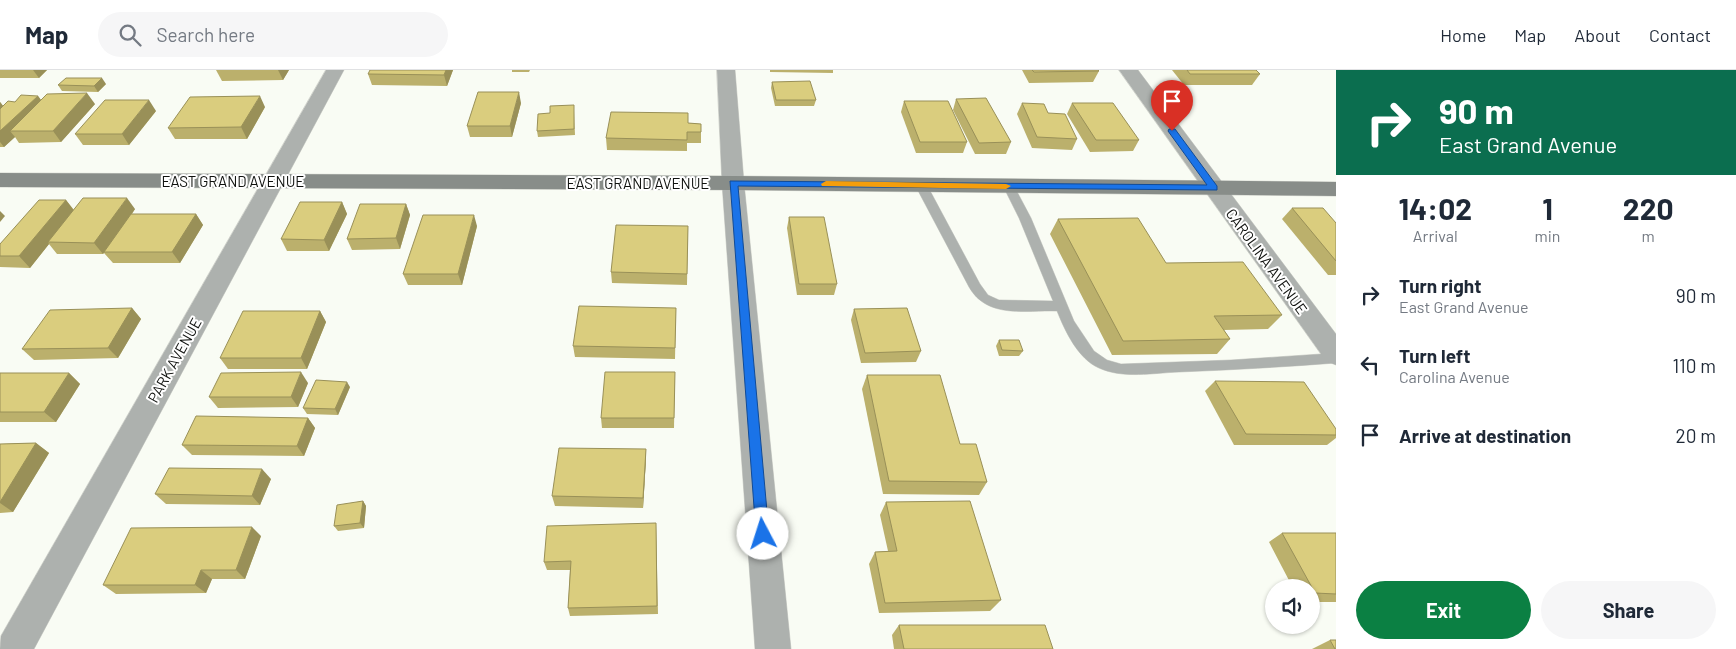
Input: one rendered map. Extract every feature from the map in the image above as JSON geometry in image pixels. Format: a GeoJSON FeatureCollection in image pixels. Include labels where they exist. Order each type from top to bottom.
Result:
{"type":"FeatureCollection","features":[{"type":"Feature","properties":{"kind":"main road","name":"EAST GRAND AVENUE"},"geometry":{"type":"LineString","coordinates":[[0,180],[733,183],[1336,189]]}},
{"type":"Feature","properties":{"kind":"street","name":"PARK AVENUE"},"geometry":{"type":"LineString","coordinates":[[14,649],[334,70]]}},
{"type":"Feature","properties":{"kind":"street"},"geometry":{"type":"LineString","coordinates":[[726,70],[733,183],[772,649]]}},
{"type":"Feature","properties":{"kind":"street","name":"CAROLINA AVENUE"},"geometry":{"type":"LineString","coordinates":[[1128,70],[1336,354]]}},
{"type":"Feature","properties":{"kind":"lane"},"geometry":{"type":"LineString","coordinates":[[921,185],[975,287],[983,298],[997,305],[1062,306]]}},
{"type":"Feature","properties":{"kind":"lane"},"geometry":{"type":"LineString","coordinates":[[1009,186],[1068,322],[1089,354],[1103,364],[1121,368],[1231,365],[1336,358]]}},
{"type":"Feature","properties":{"kind":"building"},"geometry":{"type":"Polygon","coordinates":[[[370,70],[446,70],[444,75],[368,74],[370,70]]]}},
{"type":"Feature","properties":{"kind":"building"},"geometry":{"type":"Polygon","coordinates":[[[1032,70],[1098,70],[1099,71],[1034,72],[1032,70]]]}},
{"type":"Feature","properties":{"kind":"building"},"geometry":{"type":"Polygon","coordinates":[[[1187,70],[1256,70],[1260,74],[1190,74],[1187,70]]]}},
{"type":"Feature","properties":{"kind":"building"},"geometry":{"type":"Polygon","coordinates":[[[66,78],[102,78],[94,86],[58,85],[66,78]]]}},
{"type":"Feature","properties":{"kind":"building"},"geometry":{"type":"Polygon","coordinates":[[[810,81],[816,100],[776,100],[772,82],[810,81]]]}},
{"type":"Feature","properties":{"kind":"building"},"geometry":{"type":"Polygon","coordinates":[[[478,92],[519,92],[510,126],[467,126],[478,92]]]}},
{"type":"Feature","properties":{"kind":"building"},"geometry":{"type":"Polygon","coordinates":[[[87,93],[53,131],[10,131],[47,94],[87,93]]]}},
{"type":"Feature","properties":{"kind":"building"},"geometry":{"type":"Polygon","coordinates":[[[21,95],[38,96],[0,131],[0,109],[8,101],[15,102],[21,95]]]}},
{"type":"Feature","properties":{"kind":"building"},"geometry":{"type":"Polygon","coordinates":[[[260,96],[241,127],[168,128],[190,97],[260,96]]]}},
{"type":"Feature","properties":{"kind":"building"},"geometry":{"type":"Polygon","coordinates":[[[986,98],[1011,142],[979,143],[956,99],[986,98]]]}},
{"type":"Feature","properties":{"kind":"building"},"geometry":{"type":"Polygon","coordinates":[[[105,100],[149,100],[122,134],[75,134],[105,100]]]}},
{"type":"Feature","properties":{"kind":"building"},"geometry":{"type":"Polygon","coordinates":[[[904,101],[948,101],[967,142],[920,142],[904,101]]]}},
{"type":"Feature","properties":{"kind":"building"},"geometry":{"type":"Polygon","coordinates":[[[1022,103],[1044,104],[1048,113],[1065,114],[1077,139],[1037,137],[1022,103]]]}},
{"type":"Feature","properties":{"kind":"building"},"geometry":{"type":"Polygon","coordinates":[[[1072,103],[1113,103],[1139,140],[1096,140],[1072,103]]]}},
{"type":"Feature","properties":{"kind":"building"},"geometry":{"type":"Polygon","coordinates":[[[574,105],[574,129],[537,131],[538,114],[550,113],[550,106],[574,105]]]}},
{"type":"Feature","properties":{"kind":"building"},"geometry":{"type":"Polygon","coordinates":[[[611,112],[688,113],[688,123],[701,124],[701,132],[687,132],[687,140],[606,138],[611,112]]]}},
{"type":"Feature","properties":{"kind":"building"},"geometry":{"type":"Polygon","coordinates":[[[83,198],[127,198],[94,243],[48,242],[83,198]]]}},
{"type":"Feature","properties":{"kind":"building"},"geometry":{"type":"Polygon","coordinates":[[[39,200],[66,200],[19,256],[0,256],[0,244],[39,200]]]}},
{"type":"Feature","properties":{"kind":"building"},"geometry":{"type":"Polygon","coordinates":[[[300,202],[342,202],[324,240],[281,239],[300,202]]]}},
{"type":"Feature","properties":{"kind":"building"},"geometry":{"type":"Polygon","coordinates":[[[360,204],[406,204],[396,238],[347,239],[360,204]]]}},
{"type":"Feature","properties":{"kind":"building"},"geometry":{"type":"Polygon","coordinates":[[[1292,208],[1323,208],[1336,223],[1336,261],[1292,208]]]}},
{"type":"Feature","properties":{"kind":"building"},"geometry":{"type":"Polygon","coordinates":[[[131,214],[196,214],[172,252],[104,252],[131,214]]]}},
{"type":"Feature","properties":{"kind":"building"},"geometry":{"type":"Polygon","coordinates":[[[423,215],[474,215],[458,274],[403,274],[423,215]]]}},
{"type":"Feature","properties":{"kind":"building"},"geometry":{"type":"Polygon","coordinates":[[[789,217],[824,217],[837,284],[799,284],[789,217]]]}},
{"type":"Feature","properties":{"kind":"building"},"geometry":{"type":"Polygon","coordinates":[[[1138,218],[1166,263],[1243,262],[1282,315],[1214,316],[1230,339],[1123,341],[1058,219],[1138,218]]]}},
{"type":"Feature","properties":{"kind":"building"},"geometry":{"type":"Polygon","coordinates":[[[616,225],[688,226],[687,274],[611,272],[616,225]]]}},
{"type":"Feature","properties":{"kind":"building"},"geometry":{"type":"Polygon","coordinates":[[[579,306],[676,308],[675,348],[573,346],[579,306]]]}},
{"type":"Feature","properties":{"kind":"building"},"geometry":{"type":"Polygon","coordinates":[[[132,308],[108,348],[22,349],[50,310],[132,308]]]}},
{"type":"Feature","properties":{"kind":"building"},"geometry":{"type":"Polygon","coordinates":[[[907,308],[921,351],[865,353],[854,309],[907,308]]]}},
{"type":"Feature","properties":{"kind":"building"},"geometry":{"type":"Polygon","coordinates":[[[243,311],[320,311],[301,358],[220,358],[243,311]]]}},
{"type":"Feature","properties":{"kind":"building"},"geometry":{"type":"Polygon","coordinates":[[[999,340],[1019,340],[1023,351],[1002,350],[999,340]]]}},
{"type":"Feature","properties":{"kind":"building"},"geometry":{"type":"Polygon","coordinates":[[[301,372],[291,397],[209,397],[221,373],[301,372]]]}},
{"type":"Feature","properties":{"kind":"building"},"geometry":{"type":"Polygon","coordinates":[[[605,372],[675,372],[674,418],[601,418],[605,372]]]}},
{"type":"Feature","properties":{"kind":"building"},"geometry":{"type":"Polygon","coordinates":[[[0,373],[69,373],[44,412],[0,412],[0,373]]]}},
{"type":"Feature","properties":{"kind":"building"},"geometry":{"type":"Polygon","coordinates":[[[867,375],[940,375],[960,444],[976,444],[987,482],[889,481],[867,375]]]}},
{"type":"Feature","properties":{"kind":"building"},"geometry":{"type":"Polygon","coordinates":[[[316,380],[347,382],[335,409],[303,408],[316,380]]]}},
{"type":"Feature","properties":{"kind":"building"},"geometry":{"type":"Polygon","coordinates":[[[1215,381],[1304,382],[1336,429],[1336,435],[1246,434],[1215,381]]]}},
{"type":"Feature","properties":{"kind":"building"},"geometry":{"type":"Polygon","coordinates":[[[196,416],[308,418],[297,446],[182,445],[196,416]]]}},
{"type":"Feature","properties":{"kind":"building"},"geometry":{"type":"Polygon","coordinates":[[[36,443],[0,502],[0,444],[36,443]]]}},
{"type":"Feature","properties":{"kind":"building"},"geometry":{"type":"Polygon","coordinates":[[[559,448],[646,449],[643,498],[552,496],[559,448]]]}},
{"type":"Feature","properties":{"kind":"building"},"geometry":{"type":"Polygon","coordinates":[[[169,468],[262,469],[252,496],[155,494],[169,468]]]}},
{"type":"Feature","properties":{"kind":"building"},"geometry":{"type":"Polygon","coordinates":[[[363,501],[360,523],[334,526],[337,505],[363,501]]]}},
{"type":"Feature","properties":{"kind":"building"},"geometry":{"type":"Polygon","coordinates":[[[970,501],[1001,600],[885,603],[875,552],[897,551],[886,502],[970,501]]]}},
{"type":"Feature","properties":{"kind":"building"},"geometry":{"type":"Polygon","coordinates":[[[656,523],[657,606],[568,608],[571,561],[544,562],[547,526],[656,523]]]}},
{"type":"Feature","properties":{"kind":"building"},"geometry":{"type":"Polygon","coordinates":[[[252,527],[236,570],[201,570],[195,585],[103,585],[131,528],[252,527]]]}},
{"type":"Feature","properties":{"kind":"building"},"geometry":{"type":"Polygon","coordinates":[[[1282,533],[1336,533],[1336,594],[1320,593],[1320,579],[1307,579],[1282,533]]]}},
{"type":"Feature","properties":{"kind":"building"},"geometry":{"type":"Polygon","coordinates":[[[899,625],[1045,625],[1053,649],[904,649],[899,625]]]}},
{"type":"Feature","properties":{"kind":"building"},"geometry":{"type":"Polygon","coordinates":[[[1330,640],[1336,640],[1336,649],[1335,649],[1330,640]]]}},
{"type":"Feature","properties":{"kind":"slow traffic"},"geometry":{"type":"LineString","coordinates":[[826,184],[1006,186]]}},
{"type":"Feature","properties":{"kind":"route"},"geometry":{"type":"LineString","coordinates":[[763,534],[733,183],[1214,188],[1172,131]]}}]}
